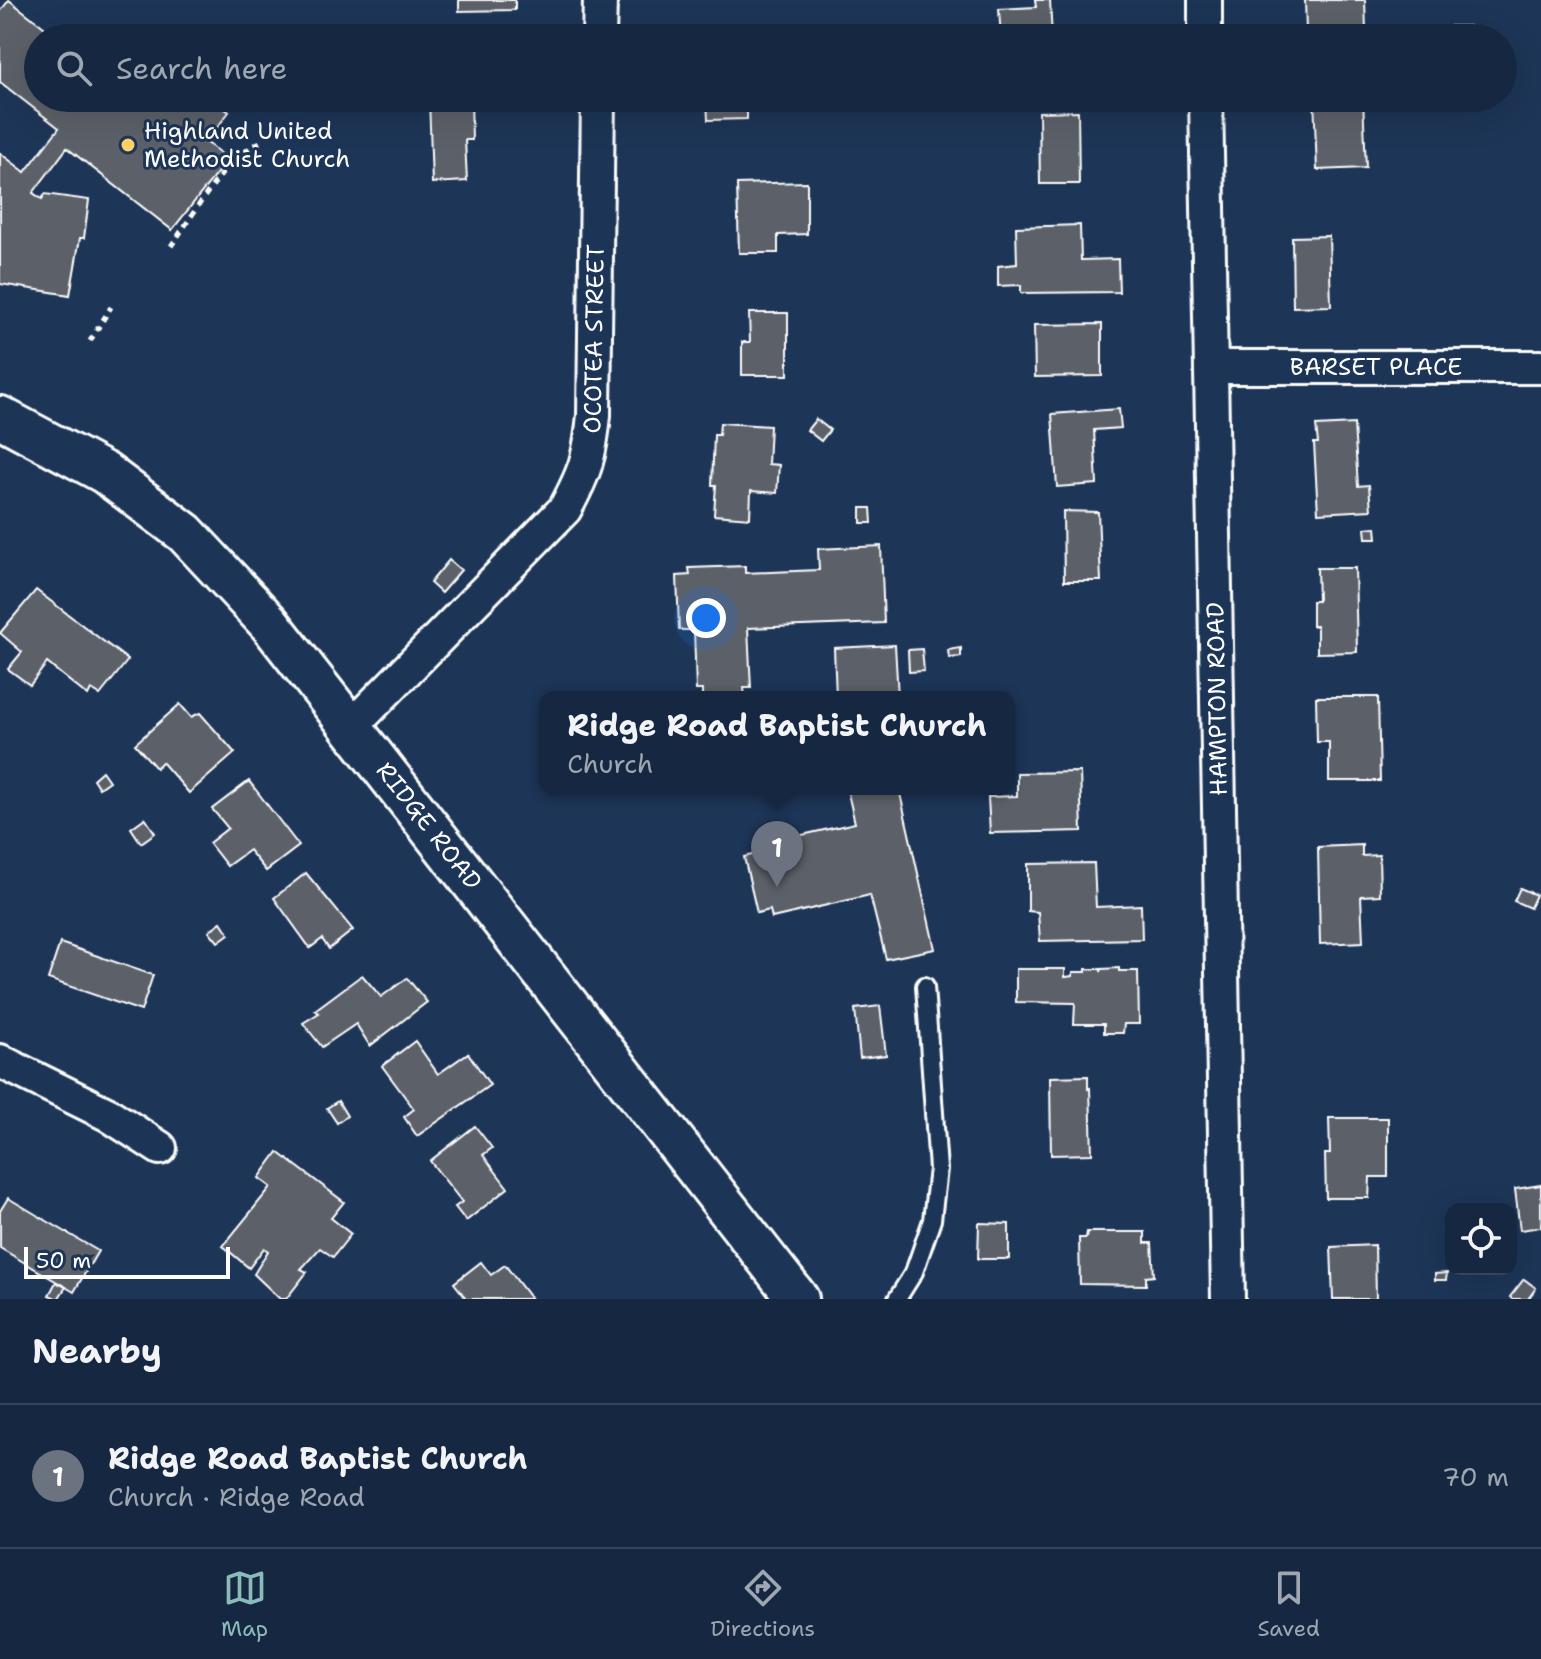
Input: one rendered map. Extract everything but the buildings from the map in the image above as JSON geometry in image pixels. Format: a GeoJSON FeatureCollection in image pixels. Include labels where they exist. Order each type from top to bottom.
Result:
{"type":"FeatureCollection","features":[{"type":"Feature","properties":{"kind":"street"},"geometry":{"type":"LineString","coordinates":[[599,24],[600,0]]}},
{"type":"Feature","properties":{"kind":"street"},"geometry":{"type":"LineString","coordinates":[[1205,0],[1205,24]]}},
{"type":"Feature","properties":{"kind":"street","name":"OCOTEA STREET"},"geometry":{"type":"LineString","coordinates":[[351,727],[565,509],[585,473],[594,415],[598,112]]}},
{"type":"Feature","properties":{"kind":"street","name":"HAMPTON ROAD"},"geometry":{"type":"LineString","coordinates":[[1206,112],[1228,1299]]}},
{"type":"Feature","properties":{"kind":"street","name":"BARSET PLACE"},"geometry":{"type":"LineString","coordinates":[[1211,367],[1541,367]]}},
{"type":"Feature","properties":{"kind":"street","name":"RIDGE ROAD"},"geometry":{"type":"LineString","coordinates":[[0,417],[105,473],[185,533],[270,624],[798,1299]]}},
{"type":"Feature","properties":{"kind":"street"},"geometry":{"type":"LineString","coordinates":[[0,1061],[96,1107],[160,1148]]}},
{"type":"Feature","properties":{"kind":"lane"},"geometry":{"type":"LineString","coordinates":[[897,1299],[914,1272],[932,1220],[938,1169],[925,986]]}},
{"type":"Feature","properties":{"kind":"path"},"geometry":{"type":"LineString","coordinates":[[171,246],[232,162],[250,146],[263,141]]}},
{"type":"Feature","properties":{"kind":"path"},"geometry":{"type":"LineString","coordinates":[[90,341],[111,307]]}},
{"type":"Feature","properties":{"kind":"place","name":"Highland United Methodist Church"},"geometry":{"type":"Point","coordinates":[128,145]}},
{"type":"Feature","properties":{"kind":"place","name":"Ridge Road Baptist Church"},"geometry":{"type":"Point","coordinates":[777,887]}}]}
